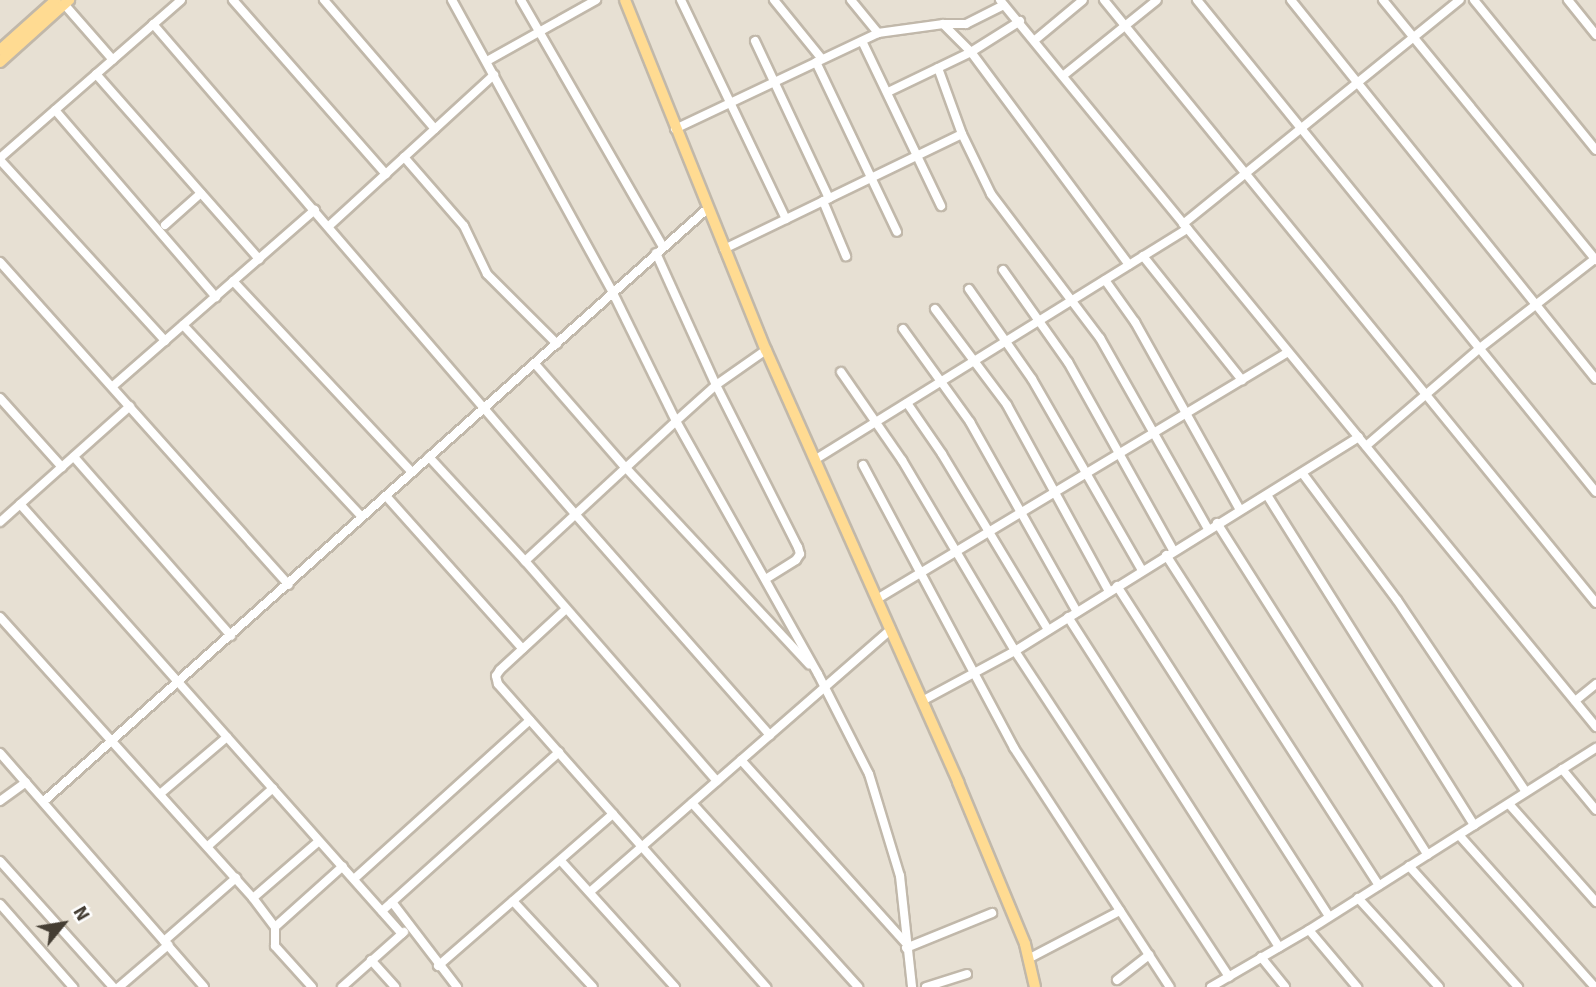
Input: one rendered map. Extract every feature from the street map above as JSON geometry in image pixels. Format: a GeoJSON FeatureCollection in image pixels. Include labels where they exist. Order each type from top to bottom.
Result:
{"type":"FeatureCollection","features":[{"type":"Feature","properties":{"kind":"main road"},"geometry":{"type":"LineString","coordinates":[[625,0],[766,350],[891,629],[1020,932],[1035,987]]}},
{"type":"Feature","properties":{"kind":"main road"},"geometry":{"type":"LineString","coordinates":[[1,49],[63,1]]}},
{"type":"Feature","properties":{"kind":"main road"},"geometry":{"type":"LineString","coordinates":[[0,62],[63,1]]}},
{"type":"Feature","properties":{"kind":"street"},"geometry":{"type":"LineString","coordinates":[[164,341],[0,159],[181,0]]}},
{"type":"Feature","properties":{"kind":"street"},"geometry":{"type":"LineString","coordinates":[[233,0],[386,174]]}},
{"type":"Feature","properties":{"kind":"street"},"geometry":{"type":"LineString","coordinates":[[324,0],[435,129]]}},
{"type":"Feature","properties":{"kind":"street"},"geometry":{"type":"LineString","coordinates":[[452,0],[613,293],[676,421],[825,686],[869,774],[900,876],[912,987]]}},
{"type":"Feature","properties":{"kind":"street"},"geometry":{"type":"LineString","coordinates":[[521,0],[663,247]]}},
{"type":"Feature","properties":{"kind":"street"},"geometry":{"type":"LineString","coordinates":[[681,0],[786,219]]}},
{"type":"Feature","properties":{"kind":"street"},"geometry":{"type":"LineString","coordinates":[[774,0],[819,61],[897,232]]}},
{"type":"Feature","properties":{"kind":"street"},"geometry":{"type":"LineString","coordinates":[[851,0],[878,33]]}},
{"type":"Feature","properties":{"kind":"street"},"geometry":{"type":"LineString","coordinates":[[1035,40],[1083,0]]}},
{"type":"Feature","properties":{"kind":"street"},"geometry":{"type":"LineString","coordinates":[[1104,0],[1596,603]]}},
{"type":"Feature","properties":{"kind":"street"},"geometry":{"type":"LineString","coordinates":[[1064,75],[1157,0]]}},
{"type":"Feature","properties":{"kind":"street"},"geometry":{"type":"LineString","coordinates":[[1197,0],[1596,492]]}},
{"type":"Feature","properties":{"kind":"street"},"geometry":{"type":"LineString","coordinates":[[1291,0],[1596,379]]}},
{"type":"Feature","properties":{"kind":"street"},"geometry":{"type":"LineString","coordinates":[[1366,446],[1480,348],[1596,259],[1383,0]]}},
{"type":"Feature","properties":{"kind":"street"},"geometry":{"type":"LineString","coordinates":[[816,459],[1143,256],[1185,226],[1300,128],[1460,0]]}},
{"type":"Feature","properties":{"kind":"street"},"geometry":{"type":"LineString","coordinates":[[1474,0],[1596,150]]}},
{"type":"Feature","properties":{"kind":"street"},"geometry":{"type":"LineString","coordinates":[[1568,0],[1596,34]]}},
{"type":"Feature","properties":{"kind":"street"},"geometry":{"type":"LineString","coordinates":[[63,1],[113,60]]}},
{"type":"Feature","properties":{"kind":"street"},"geometry":{"type":"LineString","coordinates":[[487,61],[593,1]]}},
{"type":"Feature","properties":{"kind":"street"},"geometry":{"type":"LineString","coordinates":[[675,129],[878,33],[943,24],[966,24],[1002,3],[1020,21],[1287,353],[1596,727]]}},
{"type":"Feature","properties":{"kind":"street"},"geometry":{"type":"LineString","coordinates":[[888,92],[971,52],[1020,21]]}},
{"type":"Feature","properties":{"kind":"street"},"geometry":{"type":"LineString","coordinates":[[153,24],[575,514],[770,735]]}},
{"type":"Feature","properties":{"kind":"street"},"geometry":{"type":"LineString","coordinates":[[943,24],[971,52],[1129,265]]}},
{"type":"Feature","properties":{"kind":"street"},"geometry":{"type":"LineString","coordinates":[[755,41],[826,200],[846,256]]}},
{"type":"Feature","properties":{"kind":"street"},"geometry":{"type":"LineString","coordinates":[[862,41],[941,206]]}},
{"type":"Feature","properties":{"kind":"street"},"geometry":{"type":"LineString","coordinates":[[938,68],[962,134],[991,194],[1100,338],[1208,528]]}},
{"type":"Feature","properties":{"kind":"street"},"geometry":{"type":"LineString","coordinates":[[96,74],[259,259]]}},
{"type":"Feature","properties":{"kind":"street"},"geometry":{"type":"LineString","coordinates":[[329,226],[494,75]]}},
{"type":"Feature","properties":{"kind":"street"},"geometry":{"type":"LineString","coordinates":[[55,110],[215,297]]}},
{"type":"Feature","properties":{"kind":"street"},"geometry":{"type":"LineString","coordinates":[[724,249],[962,134]]}},
{"type":"Feature","properties":{"kind":"street"},"geometry":{"type":"LineString","coordinates":[[404,157],[464,226],[487,274],[557,344]]}},
{"type":"Feature","properties":{"kind":"street"},"geometry":{"type":"LineString","coordinates":[[165,225],[201,193]]}},
{"type":"Feature","properties":{"kind":"street"},"geometry":{"type":"LineString","coordinates":[[43,802],[707,209]]}},
{"type":"Feature","properties":{"kind":"street"},"geometry":{"type":"LineString","coordinates":[[113,386],[315,210]]}},
{"type":"Feature","properties":{"kind":"street"},"geometry":{"type":"LineString","coordinates":[[656,253],[716,385],[798,547],[800,554],[796,560],[765,579]]}},
{"type":"Feature","properties":{"kind":"street"},"geometry":{"type":"LineString","coordinates":[[1143,256],[1242,380]]}},
{"type":"Feature","properties":{"kind":"street"},"geometry":{"type":"LineString","coordinates":[[0,261],[289,585]]}},
{"type":"Feature","properties":{"kind":"street"},"geometry":{"type":"LineString","coordinates":[[1003,270],[1068,362],[1120,454],[1170,552],[1378,886]]}},
{"type":"Feature","properties":{"kind":"street"},"geometry":{"type":"LineString","coordinates":[[1105,280],[1135,322],[1240,510]]}},
{"type":"Feature","properties":{"kind":"street"},"geometry":{"type":"LineString","coordinates":[[233,281],[412,472]]}},
{"type":"Feature","properties":{"kind":"street"},"geometry":{"type":"LineString","coordinates":[[969,289],[1007,340],[1142,570]]}},
{"type":"Feature","properties":{"kind":"street"},"geometry":{"type":"LineString","coordinates":[[935,309],[1007,405],[1054,494],[1113,588],[1329,916]]}},
{"type":"Feature","properties":{"kind":"street"},"geometry":{"type":"LineString","coordinates":[[183,325],[362,517]]}},
{"type":"Feature","properties":{"kind":"street"},"geometry":{"type":"LineString","coordinates":[[904,328],[970,422],[1077,612]]}},
{"type":"Feature","properties":{"kind":"street"},"geometry":{"type":"LineString","coordinates":[[524,561],[716,385],[766,350]]}},
{"type":"Feature","properties":{"kind":"street"},"geometry":{"type":"LineString","coordinates":[[877,599],[1287,353]]}},
{"type":"Feature","properties":{"kind":"street"},"geometry":{"type":"LineString","coordinates":[[535,364],[625,467],[818,674]]}},
{"type":"Feature","properties":{"kind":"street"},"geometry":{"type":"LineString","coordinates":[[841,372],[902,460],[955,554],[1015,651],[1228,977]]}},
{"type":"Feature","properties":{"kind":"street"},"geometry":{"type":"LineString","coordinates":[[0,398],[62,467]]}},
{"type":"Feature","properties":{"kind":"street"},"geometry":{"type":"LineString","coordinates":[[907,403],[942,454],[1048,630]]}},
{"type":"Feature","properties":{"kind":"street"},"geometry":{"type":"LineString","coordinates":[[2,516],[20,504],[130,406]]}},
{"type":"Feature","properties":{"kind":"street"},"geometry":{"type":"LineString","coordinates":[[922,701],[1015,651],[1208,528],[1303,474],[1359,437]]}},
{"type":"Feature","properties":{"kind":"street"},"geometry":{"type":"LineString","coordinates":[[74,457],[231,636]]}},
{"type":"Feature","properties":{"kind":"street"},"geometry":{"type":"LineString","coordinates":[[429,457],[717,781]]}},
{"type":"Feature","properties":{"kind":"street"},"geometry":{"type":"LineString","coordinates":[[863,465],[1014,748],[1170,987]]}},
{"type":"Feature","properties":{"kind":"street"},"geometry":{"type":"LineString","coordinates":[[1303,474],[1397,600],[1526,792]]}},
{"type":"Feature","properties":{"kind":"street"},"geometry":{"type":"LineString","coordinates":[[1267,495],[1474,825]]}},
{"type":"Feature","properties":{"kind":"street"},"geometry":{"type":"LineString","coordinates":[[386,496],[523,649]]}},
{"type":"Feature","properties":{"kind":"street"},"geometry":{"type":"LineString","coordinates":[[20,504],[382,911],[406,931],[457,987]]}},
{"type":"Feature","properties":{"kind":"street"},"geometry":{"type":"LineString","coordinates":[[1217,523],[1428,855]]}},
{"type":"Feature","properties":{"kind":"street"},"geometry":{"type":"LineString","coordinates":[[566,609],[496,676],[498,684],[766,987]]}},
{"type":"Feature","properties":{"kind":"street"},"geometry":{"type":"LineString","coordinates":[[0,617],[253,898],[275,927],[275,946],[312,987]]}},
{"type":"Feature","properties":{"kind":"street"},"geometry":{"type":"LineString","coordinates":[[1068,617],[1279,947]]}},
{"type":"Feature","properties":{"kind":"street"},"geometry":{"type":"LineString","coordinates":[[591,891],[891,629]]}},
{"type":"Feature","properties":{"kind":"street"},"geometry":{"type":"LineString","coordinates":[[1575,701],[1596,684]]}},
{"type":"Feature","properties":{"kind":"street"},"geometry":{"type":"LineString","coordinates":[[354,878],[530,720]]}},
{"type":"Feature","properties":{"kind":"street"},"geometry":{"type":"LineString","coordinates":[[160,794],[227,737]]}},
{"type":"Feature","properties":{"kind":"street"},"geometry":{"type":"LineString","coordinates":[[1211,987],[1309,930],[1596,748]]}},
{"type":"Feature","properties":{"kind":"street"},"geometry":{"type":"LineString","coordinates":[[382,911],[559,752]]}},
{"type":"Feature","properties":{"kind":"street"},"geometry":{"type":"LineString","coordinates":[[0,753],[204,987]]}},
{"type":"Feature","properties":{"kind":"street"},"geometry":{"type":"LineString","coordinates":[[741,760],[906,946]]}},
{"type":"Feature","properties":{"kind":"street"},"geometry":{"type":"LineString","coordinates":[[1562,769],[1596,810]]}},
{"type":"Feature","properties":{"kind":"street"},"geometry":{"type":"LineString","coordinates":[[0,801],[26,782]]}},
{"type":"Feature","properties":{"kind":"street"},"geometry":{"type":"LineString","coordinates":[[208,846],[273,788]]}},
{"type":"Feature","properties":{"kind":"street"},"geometry":{"type":"LineString","coordinates":[[692,803],[858,987]]}},
{"type":"Feature","properties":{"kind":"street"},"geometry":{"type":"LineString","coordinates":[[1509,804],[1596,902]]}},
{"type":"Feature","properties":{"kind":"street"},"geometry":{"type":"LineString","coordinates":[[438,966],[613,814]]}},
{"type":"Feature","properties":{"kind":"street"},"geometry":{"type":"LineString","coordinates":[[1459,835],[1595,987]]}},
{"type":"Feature","properties":{"kind":"street"},"geometry":{"type":"LineString","coordinates":[[253,898],[319,841]]}},
{"type":"Feature","properties":{"kind":"street"},"geometry":{"type":"LineString","coordinates":[[0,861],[113,987]]}},
{"type":"Feature","properties":{"kind":"street"},"geometry":{"type":"LineString","coordinates":[[561,861],[591,891],[675,987]]}},
{"type":"Feature","properties":{"kind":"street"},"geometry":{"type":"LineString","coordinates":[[275,927],[343,866]]}},
{"type":"Feature","properties":{"kind":"street"},"geometry":{"type":"LineString","coordinates":[[1409,866],[1518,987]]}},
{"type":"Feature","properties":{"kind":"street"},"geometry":{"type":"LineString","coordinates":[[119,987],[236,878]]}},
{"type":"Feature","properties":{"kind":"street"},"geometry":{"type":"LineString","coordinates":[[1358,898],[1439,987]]}},
{"type":"Feature","properties":{"kind":"street"},"geometry":{"type":"LineString","coordinates":[[513,901],[593,987]]}},
{"type":"Feature","properties":{"kind":"street"},"geometry":{"type":"LineString","coordinates":[[392,902],[406,931]]}},
{"type":"Feature","properties":{"kind":"street"},"geometry":{"type":"LineString","coordinates":[[0,904],[73,987]]}},
{"type":"Feature","properties":{"kind":"street"},"geometry":{"type":"LineString","coordinates":[[1028,959],[1120,911]]}},
{"type":"Feature","properties":{"kind":"street"},"geometry":{"type":"LineString","coordinates":[[906,946],[992,913]]}},
{"type":"Feature","properties":{"kind":"street"},"geometry":{"type":"LineString","coordinates":[[1309,930],[1357,987]]}},
{"type":"Feature","properties":{"kind":"street"},"geometry":{"type":"LineString","coordinates":[[342,987],[406,931]]}},
{"type":"Feature","properties":{"kind":"street"},"geometry":{"type":"LineString","coordinates":[[1117,980],[1149,955]]}},
{"type":"Feature","properties":{"kind":"street"},"geometry":{"type":"LineString","coordinates":[[1261,957],[1284,987]]}},
{"type":"Feature","properties":{"kind":"street"},"geometry":{"type":"LineString","coordinates":[[371,960],[395,987]]}},
{"type":"Feature","properties":{"kind":"street"},"geometry":{"type":"LineString","coordinates":[[926,987],[967,974]]}},
{"type":"Feature","properties":{"kind":"shaded area"},"geometry":{"type":"Polygon","coordinates":[[[0,0],[1596,0],[1596,987],[0,987],[0,0]]]}}]}
